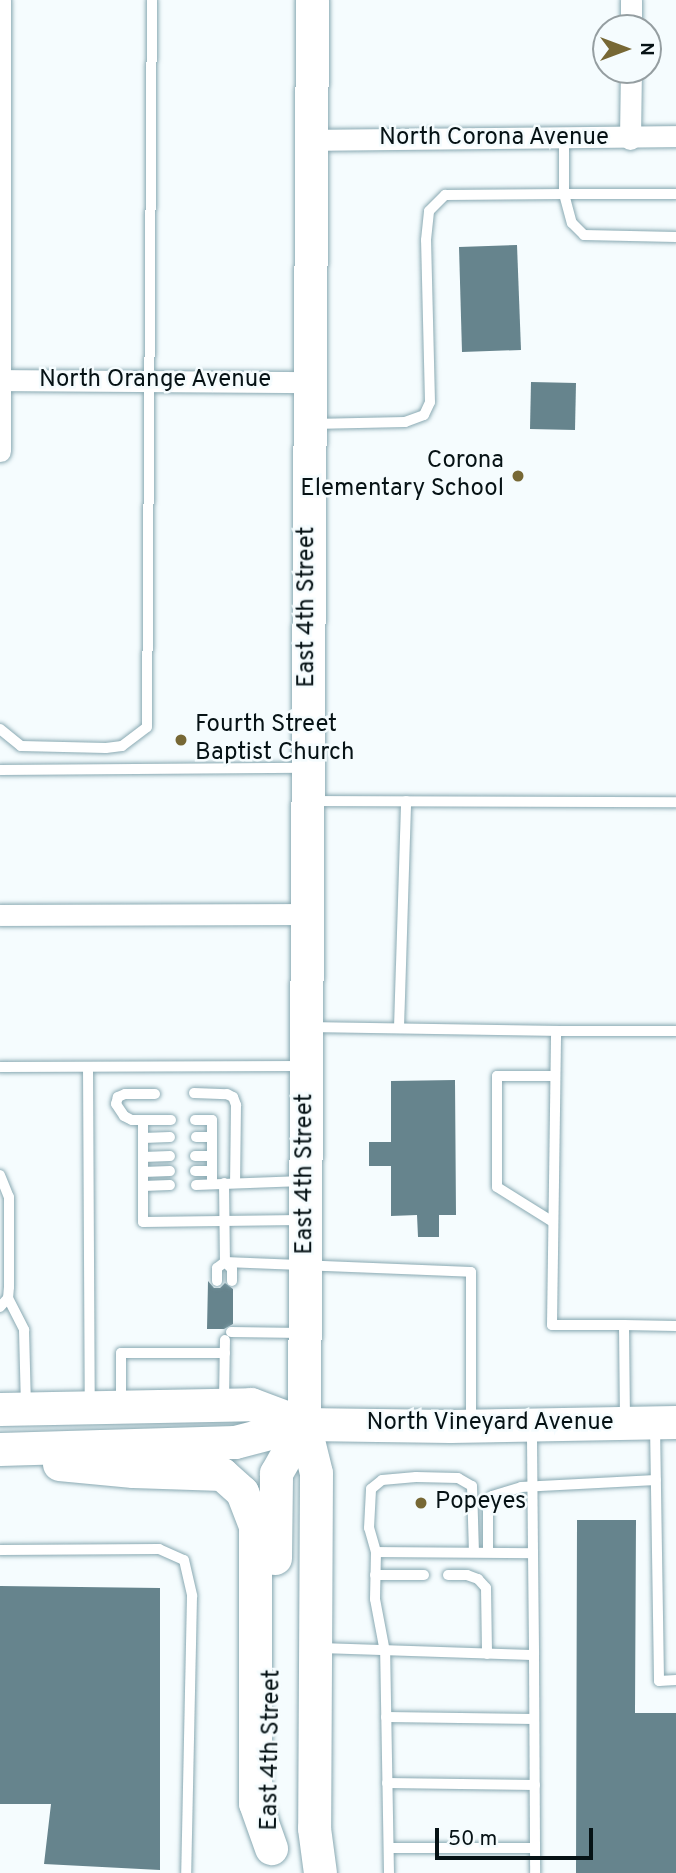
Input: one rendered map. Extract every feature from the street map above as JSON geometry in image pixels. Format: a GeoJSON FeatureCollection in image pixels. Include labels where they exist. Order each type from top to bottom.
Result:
{"type":"FeatureCollection","features":[{"type":"Feature","properties":{"kind":"main road","name":"East 4th Street"},"geometry":{"type":"LineString","coordinates":[[312,0],[304,1424],[316,1473],[314,1828],[320,1873]]}},
{"type":"Feature","properties":{"kind":"main road","name":"North Vineyard Avenue"},"geometry":{"type":"LineString","coordinates":[[13,1409],[251,1404],[304,1424]]}},
{"type":"Feature","properties":{"kind":"main road","name":"North Vineyard Avenue"},"geometry":{"type":"LineString","coordinates":[[15,1448],[236,1442],[304,1424],[471,1426],[652,1422]]}},
{"type":"Feature","properties":{"kind":"main road","name":"East 4th Street"},"geometry":{"type":"LineString","coordinates":[[270,1860],[276,1473],[304,1424]]}},
{"type":"Feature","properties":{"kind":"main road"},"geometry":{"type":"LineString","coordinates":[[15,1448],[64,1466],[222,1474],[242,1492],[255,1526],[256,1803],[270,1860]]}},
{"type":"Feature","properties":{"kind":"street"},"geometry":{"type":"LineString","coordinates":[[0,0],[0,451]]}},
{"type":"Feature","properties":{"kind":"street"},"geometry":{"type":"LineString","coordinates":[[630,139],[631,84]]}},
{"type":"Feature","properties":{"kind":"street","name":"North Corona Avenue"},"geometry":{"type":"LineString","coordinates":[[311,139],[630,139],[676,136]]}},
{"type":"Feature","properties":{"kind":"street","name":"North Orange Avenue"},"geometry":{"type":"LineString","coordinates":[[0,380],[310,382]]}},
{"type":"Feature","properties":{"kind":"street"},"geometry":{"type":"LineString","coordinates":[[0,915],[305,914]]}},
{"type":"Feature","properties":{"kind":"lane"},"geometry":{"type":"LineString","coordinates":[[0,729],[21,746],[106,748],[122,746],[147,727],[152,0]]}},
{"type":"Feature","properties":{"kind":"lane"},"geometry":{"type":"LineString","coordinates":[[564,139],[564,194],[572,223],[584,235],[676,237]]}},
{"type":"Feature","properties":{"kind":"lane"},"geometry":{"type":"LineString","coordinates":[[309,424],[405,422],[424,415],[430,402],[426,240],[429,211],[437,200],[457,194],[676,194]]}},
{"type":"Feature","properties":{"kind":"lane"},"geometry":{"type":"LineString","coordinates":[[0,769],[307,768]]}},
{"type":"Feature","properties":{"kind":"lane"},"geometry":{"type":"LineString","coordinates":[[307,801],[676,802]]}},
{"type":"Feature","properties":{"kind":"lane"},"geometry":{"type":"LineString","coordinates":[[399,1028],[407,801]]}},
{"type":"Feature","properties":{"kind":"lane"},"geometry":{"type":"LineString","coordinates":[[305,1027],[676,1031]]}},
{"type":"Feature","properties":{"kind":"lane"},"geometry":{"type":"LineString","coordinates":[[556,1031],[552,1325],[676,1325]]}},
{"type":"Feature","properties":{"kind":"lane"},"geometry":{"type":"LineString","coordinates":[[0,1067],[306,1066]]}},
{"type":"Feature","properties":{"kind":"lane"},"geometry":{"type":"LineString","coordinates":[[88,1067],[106,1407]]}},
{"type":"Feature","properties":{"kind":"lane"},"geometry":{"type":"LineString","coordinates":[[553,1223],[497,1186],[497,1076],[555,1076]]}},
{"type":"Feature","properties":{"kind":"lane"},"geometry":{"type":"LineString","coordinates":[[194,1093],[227,1094],[233,1097],[236,1105],[236,1182]]}},
{"type":"Feature","properties":{"kind":"lane"},"geometry":{"type":"LineString","coordinates":[[155,1094],[125,1094],[118,1097],[116,1104],[124,1116],[132,1120],[170,1120]]}},
{"type":"Feature","properties":{"kind":"lane"},"geometry":{"type":"LineString","coordinates":[[195,1120],[212,1120],[212,1171],[218,1184],[224,1220],[225,1262],[232,1269],[232,1282]]}},
{"type":"Feature","properties":{"kind":"lane"},"geometry":{"type":"LineString","coordinates":[[143,1121],[143,1222],[306,1220]]}},
{"type":"Feature","properties":{"kind":"lane"},"geometry":{"type":"LineString","coordinates":[[196,1137],[212,1137]]}},
{"type":"Feature","properties":{"kind":"lane"},"geometry":{"type":"LineString","coordinates":[[143,1138],[170,1138]]}},
{"type":"Feature","properties":{"kind":"lane"},"geometry":{"type":"LineString","coordinates":[[143,1157],[170,1156]]}},
{"type":"Feature","properties":{"kind":"lane"},"geometry":{"type":"LineString","coordinates":[[195,1156],[212,1156]]}},
{"type":"Feature","properties":{"kind":"lane"},"geometry":{"type":"LineString","coordinates":[[143,1172],[170,1171]]}},
{"type":"Feature","properties":{"kind":"lane"},"geometry":{"type":"LineString","coordinates":[[195,1171],[212,1171]]}},
{"type":"Feature","properties":{"kind":"lane"},"geometry":{"type":"LineString","coordinates":[[0,1175],[9,1197],[4,1303],[24,1330],[13,1409]]}},
{"type":"Feature","properties":{"kind":"lane"},"geometry":{"type":"LineString","coordinates":[[196,1185],[306,1181]]}},
{"type":"Feature","properties":{"kind":"lane"},"geometry":{"type":"LineString","coordinates":[[143,1186],[170,1185]]}},
{"type":"Feature","properties":{"kind":"lane"},"geometry":{"type":"LineString","coordinates":[[217,1282],[217,1268],[225,1262],[471,1272],[471,1426]]}},
{"type":"Feature","properties":{"kind":"lane"},"geometry":{"type":"LineString","coordinates":[[624,1325],[652,1422],[656,1480],[659,1681],[676,1680]]}},
{"type":"Feature","properties":{"kind":"lane"},"geometry":{"type":"LineString","coordinates":[[217,1329],[229,1334],[306,1333]]}},
{"type":"Feature","properties":{"kind":"lane"},"geometry":{"type":"LineString","coordinates":[[224,1405],[225,1353],[229,1334]]}},
{"type":"Feature","properties":{"kind":"lane"},"geometry":{"type":"LineString","coordinates":[[106,1407],[121,1353],[225,1353]]}},
{"type":"Feature","properties":{"kind":"lane"},"geometry":{"type":"LineString","coordinates":[[532,1425],[535,1873]]}},
{"type":"Feature","properties":{"kind":"lane"},"geometry":{"type":"LineString","coordinates":[[389,1873],[385,1652],[375,1599],[376,1552],[369,1528],[371,1489],[382,1480],[416,1477],[458,1478],[472,1486],[474,1552]]}},
{"type":"Feature","properties":{"kind":"lane"},"geometry":{"type":"LineString","coordinates":[[488,1552],[488,1502],[492,1496],[531,1486],[656,1480]]}},
{"type":"Feature","properties":{"kind":"lane"},"geometry":{"type":"LineString","coordinates":[[0,1550],[159,1549],[184,1560],[192,1596],[186,1873]]}},
{"type":"Feature","properties":{"kind":"lane"},"geometry":{"type":"LineString","coordinates":[[376,1552],[533,1553]]}},
{"type":"Feature","properties":{"kind":"lane"},"geometry":{"type":"LineString","coordinates":[[375,1575],[424,1575]]}},
{"type":"Feature","properties":{"kind":"lane"},"geometry":{"type":"LineString","coordinates":[[448,1575],[467,1575],[478,1579],[486,1588],[487,1654]]}},
{"type":"Feature","properties":{"kind":"lane"},"geometry":{"type":"LineString","coordinates":[[315,1648],[534,1655]]}},
{"type":"Feature","properties":{"kind":"lane"},"geometry":{"type":"LineString","coordinates":[[386,1717],[534,1719]]}},
{"type":"Feature","properties":{"kind":"lane"},"geometry":{"type":"LineString","coordinates":[[387,1783],[535,1784]]}},
{"type":"Feature","properties":{"kind":"lane"},"geometry":{"type":"LineString","coordinates":[[388,1848],[535,1848]]}},
{"type":"Feature","properties":{"kind":"building"},"geometry":{"type":"Polygon","coordinates":[[[517,245],[521,350],[462,352],[459,247],[517,245]]]}},
{"type":"Feature","properties":{"kind":"building"},"geometry":{"type":"Polygon","coordinates":[[[531,382],[576,383],[575,430],[530,429],[531,382]]]}},
{"type":"Feature","properties":{"kind":"building"},"geometry":{"type":"Polygon","coordinates":[[[455,1080],[456,1215],[439,1215],[439,1237],[418,1237],[417,1215],[391,1216],[391,1166],[369,1166],[369,1142],[391,1142],[391,1081],[455,1080]]]}},
{"type":"Feature","properties":{"kind":"building"},"geometry":{"type":"Polygon","coordinates":[[[208,1281],[214,1288],[220,1288],[225,1283],[233,1289],[233,1324],[224,1329],[207,1329],[208,1281]]]}},
{"type":"Feature","properties":{"kind":"building"},"geometry":{"type":"Polygon","coordinates":[[[577,1520],[636,1520],[635,1713],[676,1713],[676,1873],[576,1873],[577,1520]]]}},
{"type":"Feature","properties":{"kind":"building"},"geometry":{"type":"Polygon","coordinates":[[[0,1586],[160,1588],[160,1870],[44,1864],[51,1804],[0,1804],[0,1586]]]}},
{"type":"Feature","properties":{"kind":"place","name":"Corona Elementary School"},"geometry":{"type":"Point","coordinates":[518,476]}},
{"type":"Feature","properties":{"kind":"place","name":"Fourth Street Baptist Church"},"geometry":{"type":"Point","coordinates":[181,740]}},
{"type":"Feature","properties":{"kind":"place","name":"Popeyes"},"geometry":{"type":"Point","coordinates":[421,1503]}}]}
